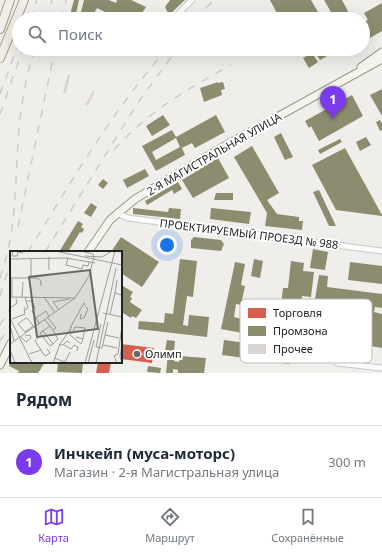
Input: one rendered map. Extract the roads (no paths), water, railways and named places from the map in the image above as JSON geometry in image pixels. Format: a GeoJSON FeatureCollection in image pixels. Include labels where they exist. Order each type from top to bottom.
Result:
{"type":"FeatureCollection","features":[{"type":"Feature","properties":{"kind":"main road"},"geometry":{"type":"LineString","coordinates":[[0,28],[10,0]]}},
{"type":"Feature","properties":{"kind":"main road"},"geometry":{"type":"LineString","coordinates":[[16,12],[20,0]]}},
{"type":"Feature","properties":{"kind":"main road"},"geometry":{"type":"LineString","coordinates":[[19,12],[24,0]]}},
{"type":"Feature","properties":{"kind":"main road"},"geometry":{"type":"LineString","coordinates":[[0,58],[12,25]]}},
{"type":"Feature","properties":{"kind":"main road"},"geometry":{"type":"LineString","coordinates":[[10,31],[12,27]]}},
{"type":"Feature","properties":{"kind":"street"},"geometry":{"type":"LineString","coordinates":[[180,12],[192,0]]}},
{"type":"Feature","properties":{"kind":"street","name":"2-Я МАГИСТРАЛЬНАЯ УЛИЦА"},"geometry":{"type":"LineString","coordinates":[[356,72],[364,64],[382,52]]}},
{"type":"Feature","properties":{"kind":"street","name":"2-Я МАГИСТРАЛЬНАЯ УЛИЦА"},"geometry":{"type":"LineString","coordinates":[[89,251],[117,213],[155,186],[356,72],[382,59]]}},
{"type":"Feature","properties":{"kind":"street"},"geometry":{"type":"LineString","coordinates":[[356,72],[382,64]]}},
{"type":"Feature","properties":{"kind":"street","name":"ПРОЕКТИРУЕМЫЙ ПРОЕЗД № 988"},"geometry":{"type":"LineString","coordinates":[[117,213],[128,218],[382,251]]}},
{"type":"Feature","properties":{"kind":"street"},"geometry":{"type":"LineString","coordinates":[[0,364],[10,345]]}},
{"type":"Feature","properties":{"kind":"street"},"geometry":{"type":"LineString","coordinates":[[337,363],[382,368]]}},
{"type":"Feature","properties":{"kind":"railway"},"geometry":{"type":"LineString","coordinates":[[33,12],[37,0]]}},
{"type":"Feature","properties":{"kind":"railway"},"geometry":{"type":"LineString","coordinates":[[48,12],[52,0]]}},
{"type":"Feature","properties":{"kind":"railway"},"geometry":{"type":"LineString","coordinates":[[63,12],[66,0]]}},
{"type":"Feature","properties":{"kind":"railway"},"geometry":{"type":"LineString","coordinates":[[202,12],[214,0]]}},
{"type":"Feature","properties":{"kind":"railway"},"geometry":{"type":"LineString","coordinates":[[0,94],[14,56]]}},
{"type":"Feature","properties":{"kind":"railway"},"geometry":{"type":"LineString","coordinates":[[0,114],[21,56]]}},
{"type":"Feature","properties":{"kind":"railway"},"geometry":{"type":"LineString","coordinates":[[0,278],[12,228],[19,130],[28,72],[33,56]]}},
{"type":"Feature","properties":{"kind":"railway"},"geometry":{"type":"LineString","coordinates":[[18,227],[54,56]]}},
{"type":"Feature","properties":{"kind":"railway"},"geometry":{"type":"LineString","coordinates":[[29,251],[76,173],[110,122],[161,56]]}},
{"type":"Feature","properties":{"kind":"railway"},"geometry":{"type":"LineString","coordinates":[[46,251],[137,104],[172,56]]}},
{"type":"Feature","properties":{"kind":"railway"},"geometry":{"type":"LineString","coordinates":[[114,150],[127,136],[169,102],[231,65]]}},
{"type":"Feature","properties":{"kind":"railway"},"geometry":{"type":"LineString","coordinates":[[0,296],[9,267]]}},
{"type":"Feature","properties":{"kind":"railway"},"geometry":{"type":"LineString","coordinates":[[0,325],[10,309]]}},
{"type":"Feature","properties":{"kind":"railway"},"geometry":{"type":"LineString","coordinates":[[0,341],[10,326]]}},
{"type":"Feature","properties":{"kind":"place","name":"Инчкейп (муса-моторс)"},"geometry":{"type":"Point","coordinates":[333,119]}},
{"type":"Feature","properties":{"kind":"place","name":"Олимп"},"geometry":{"type":"Point","coordinates":[137,354]}}]}
